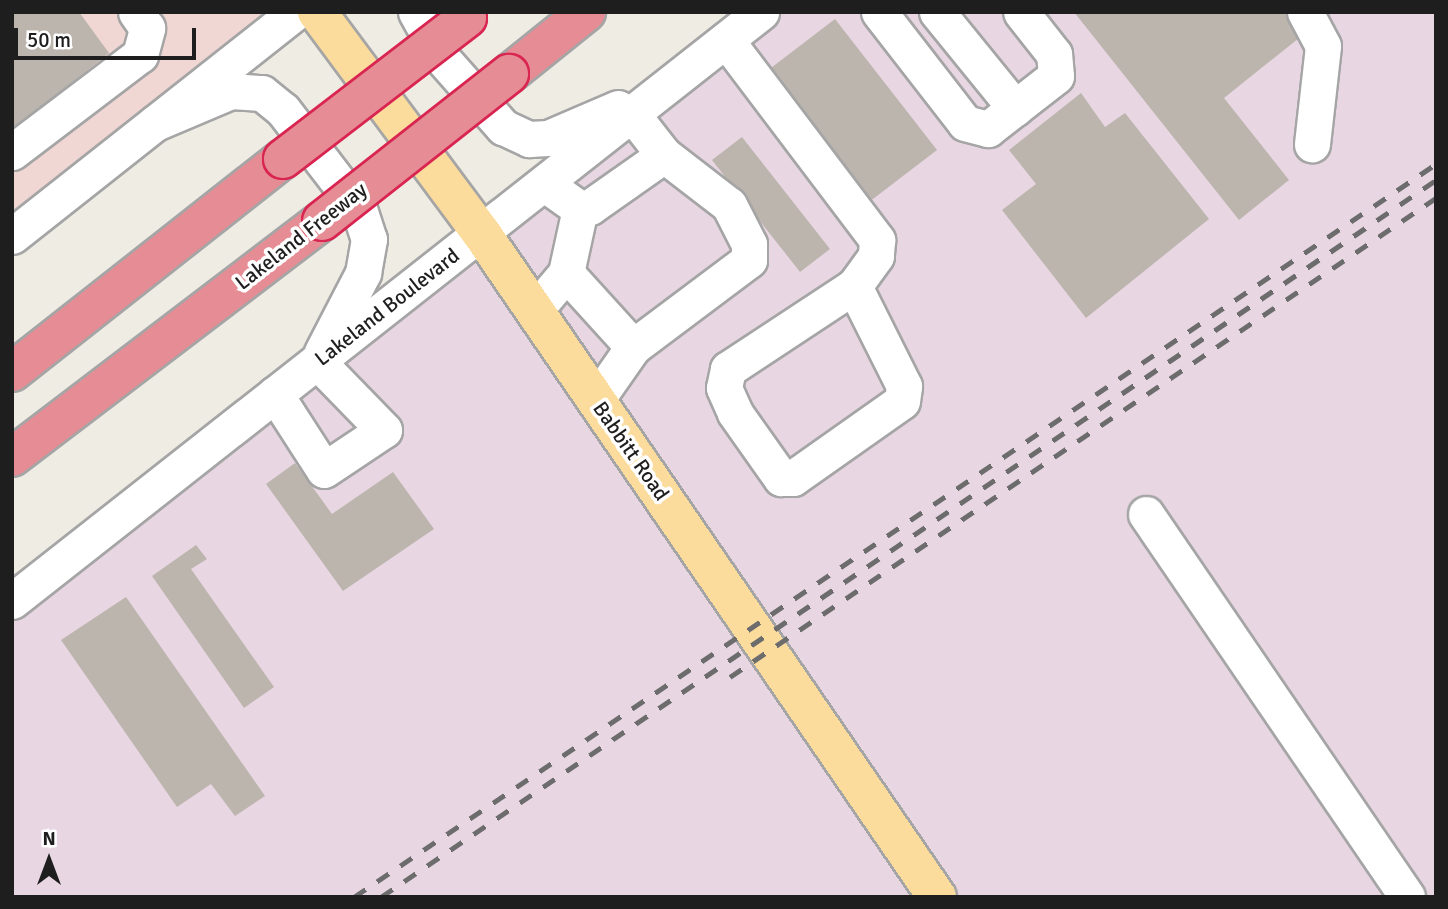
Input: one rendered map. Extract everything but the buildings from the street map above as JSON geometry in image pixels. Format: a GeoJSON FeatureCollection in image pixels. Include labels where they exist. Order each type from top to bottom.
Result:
{"type":"FeatureCollection","features":[{"type":"Feature","properties":{"kind":"highway","name":"Lakeland Freeway"},"geometry":{"type":"LineString","coordinates":[[12,457],[322,221],[586,12]]}},
{"type":"Feature","properties":{"kind":"highway"},"geometry":{"type":"LineString","coordinates":[[12,372],[471,15]]}},
{"type":"Feature","properties":{"kind":"main road","name":"Babbitt Road"},"geometry":{"type":"LineString","coordinates":[[317,12],[482,234],[937,897]]}},
{"type":"Feature","properties":{"kind":"street"},"geometry":{"type":"LineString","coordinates":[[12,152],[140,55],[148,28],[136,12]]}},
{"type":"Feature","properties":{"kind":"street"},"geometry":{"type":"LineString","coordinates":[[12,236],[296,12]]}},
{"type":"Feature","properties":{"kind":"street"},"geometry":{"type":"LineString","coordinates":[[416,12],[441,57],[494,117],[529,139],[573,130],[674,80]]}},
{"type":"Feature","properties":{"kind":"street","name":"Lakeland Boulevard"},"geometry":{"type":"LineString","coordinates":[[12,601],[761,12]]}},
{"type":"Feature","properties":{"kind":"street"},"geometry":{"type":"LineString","coordinates":[[879,12],[965,123],[988,129],[1056,76],[1054,54],[1021,12]]}},
{"type":"Feature","properties":{"kind":"street"},"geometry":{"type":"LineString","coordinates":[[937,12],[1015,108]]}},
{"type":"Feature","properties":{"kind":"street"},"geometry":{"type":"LineString","coordinates":[[1305,12],[1323,46],[1312,144]]}},
{"type":"Feature","properties":{"kind":"street"},"geometry":{"type":"LineString","coordinates":[[726,40],[877,240],[876,256],[854,286],[728,369],[724,388],[735,413],[781,478],[793,478],[902,401],[904,386],[854,286]]}},
{"type":"Feature","properties":{"kind":"street"},"geometry":{"type":"LineString","coordinates":[[155,123],[231,91],[261,93],[283,110],[359,209],[369,239],[363,273],[317,361],[384,430],[324,470],[275,394]]}},
{"type":"Feature","properties":{"kind":"street"},"geometry":{"type":"LineString","coordinates":[[596,400],[633,347],[749,260],[749,244],[729,205],[664,155],[632,114]]}},
{"type":"Feature","properties":{"kind":"street"},"geometry":{"type":"LineString","coordinates":[[534,310],[566,273],[580,209],[664,155]]}},
{"type":"Feature","properties":{"kind":"street"},"geometry":{"type":"LineString","coordinates":[[545,184],[580,209]]}},
{"type":"Feature","properties":{"kind":"street"},"geometry":{"type":"LineString","coordinates":[[566,273],[633,347]]}},
{"type":"Feature","properties":{"kind":"street"},"geometry":{"type":"LineString","coordinates":[[1146,514],[1407,897]]}},
{"type":"Feature","properties":{"kind":"shaded area"},"geometry":{"type":"Polygon","coordinates":[[[12,12],[296,12],[12,236],[12,12]]]}},
{"type":"Feature","properties":{"kind":"shaded area"},"geometry":{"type":"Polygon","coordinates":[[[761,12],[1436,12],[1436,897],[12,897],[12,601],[761,12]]]}},
{"type":"Feature","properties":{"kind":"railway"},"geometry":{"type":"LineString","coordinates":[[354,897],[1436,164]]}},
{"type":"Feature","properties":{"kind":"railway"},"geometry":{"type":"LineString","coordinates":[[381,897],[1436,180]]}},
{"type":"Feature","properties":{"kind":"railway"},"geometry":{"type":"LineString","coordinates":[[730,677],[1436,198]]}}]}
